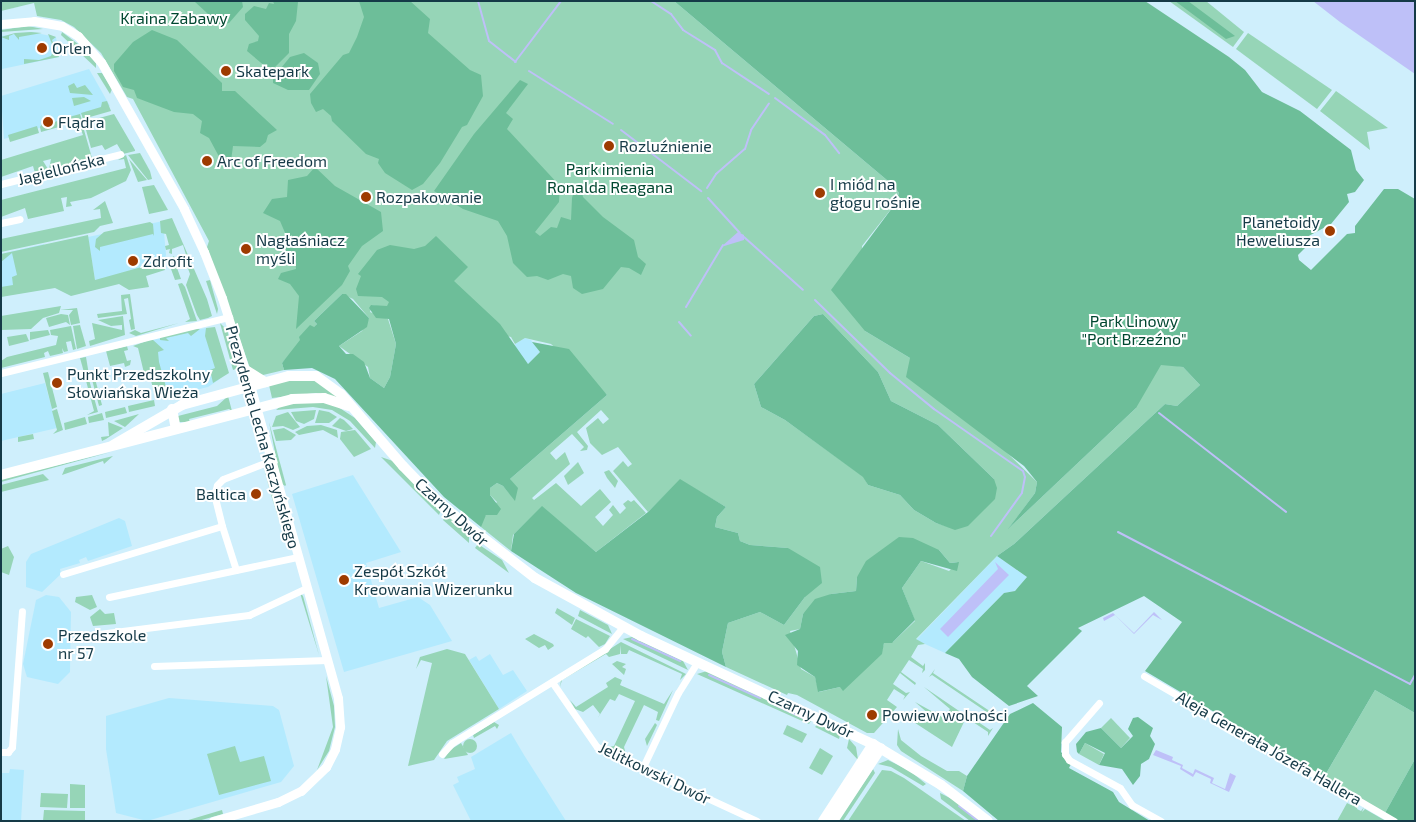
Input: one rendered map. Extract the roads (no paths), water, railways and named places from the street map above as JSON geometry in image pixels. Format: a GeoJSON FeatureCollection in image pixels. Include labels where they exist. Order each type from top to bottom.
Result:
{"type":"FeatureCollection","features":[{"type":"Feature","properties":{"kind":"main road"},"geometry":{"type":"LineString","coordinates":[[244,369],[266,382]]}},
{"type":"Feature","properties":{"kind":"main road","name":"Czarny Dwór"},"geometry":{"type":"LineString","coordinates":[[113,446],[172,409],[266,382],[301,374],[316,376],[333,386],[413,477],[470,530],[546,585],[623,627],[697,663],[877,746],[896,757],[988,821]]}},
{"type":"Feature","properties":{"kind":"main road","name":"Prezydenta Lecha Kaczyńskiego"},"geometry":{"type":"LineString","coordinates":[[250,386],[256,407]]}},
{"type":"Feature","properties":{"kind":"main road"},"geometry":{"type":"LineString","coordinates":[[1,475],[256,407],[312,397],[349,406]]}},
{"type":"Feature","properties":{"kind":"main road"},"geometry":{"type":"LineString","coordinates":[[172,409],[176,429]]}},
{"type":"Feature","properties":{"kind":"main road"},"geometry":{"type":"LineString","coordinates":[[833,821],[870,764],[877,746]]}},
{"type":"Feature","properties":{"kind":"main road"},"geometry":{"type":"LineString","coordinates":[[823,821],[877,746]]}},
{"type":"Feature","properties":{"kind":"main road"},"geometry":{"type":"LineString","coordinates":[[870,764],[879,759],[896,757]]}},
{"type":"Feature","properties":{"kind":"street","name":"Prezydenta Lecha Kaczyńskiego"},"geometry":{"type":"LineString","coordinates":[[1,24],[34,21],[57,24],[78,36],[96,54],[184,209],[229,317],[250,386]]}},
{"type":"Feature","properties":{"kind":"street","name":"Jagiellońska"},"geometry":{"type":"LineString","coordinates":[[1,184],[120,154]]}},
{"type":"Feature","properties":{"kind":"street"},"geometry":{"type":"LineString","coordinates":[[1,223],[20,219]]}},
{"type":"Feature","properties":{"kind":"street","name":"Prezydenta Lecha Kaczyńskiego"},"geometry":{"type":"LineString","coordinates":[[1,374],[229,317]]}},
{"type":"Feature","properties":{"kind":"street","name":"Prezydenta Lecha Kaczyńskiego"},"geometry":{"type":"LineString","coordinates":[[215,821],[286,799],[319,775],[332,755],[339,734],[340,712],[334,684],[256,407]]}},
{"type":"Feature","properties":{"kind":"street"},"geometry":{"type":"LineString","coordinates":[[236,570],[214,495],[217,485],[223,479],[270,461]]}},
{"type":"Feature","properties":{"kind":"street"},"geometry":{"type":"LineString","coordinates":[[64,574],[222,526]]}},
{"type":"Feature","properties":{"kind":"street","name":"Prezydenta Lecha Kaczyńskiego"},"geometry":{"type":"LineString","coordinates":[[110,596],[297,557]]}},
{"type":"Feature","properties":{"kind":"street"},"geometry":{"type":"LineString","coordinates":[[83,636],[249,616],[306,588]]}},
{"type":"Feature","properties":{"kind":"street"},"geometry":{"type":"LineString","coordinates":[[1,752],[8,752],[12,747],[22,611]]}},
{"type":"Feature","properties":{"kind":"street"},"geometry":{"type":"LineString","coordinates":[[442,754],[452,743],[606,650],[623,627]]}},
{"type":"Feature","properties":{"kind":"street"},"geometry":{"type":"LineString","coordinates":[[154,666],[327,660]]}},
{"type":"Feature","properties":{"kind":"street"},"geometry":{"type":"LineString","coordinates":[[642,769],[678,693],[697,663]]}},
{"type":"Feature","properties":{"kind":"street","name":"Aleja Generała Józefa Hallera"},"geometry":{"type":"LineString","coordinates":[[1144,676],[1394,821]]}},
{"type":"Feature","properties":{"kind":"street","name":"Jelitkowski Dwór"},"geometry":{"type":"LineString","coordinates":[[552,682],[592,743],[642,769],[757,821]]}},
{"type":"Feature","properties":{"kind":"street"},"geometry":{"type":"LineString","coordinates":[[1099,703],[1065,742],[1065,754],[1069,760],[1120,788],[1132,805],[1161,821]]}},
{"type":"Feature","properties":{"kind":"waterway"},"geometry":{"type":"LineString","coordinates":[[478,1],[489,41],[516,62]]}},
{"type":"Feature","properties":{"kind":"waterway"},"geometry":{"type":"LineString","coordinates":[[515,62],[561,1]]}},
{"type":"Feature","properties":{"kind":"waterway"},"geometry":{"type":"LineString","coordinates":[[651,1],[671,14],[683,30],[715,50],[722,63],[769,94]]}},
{"type":"Feature","properties":{"kind":"waterway"},"geometry":{"type":"LineString","coordinates":[[529,71],[613,124]]}},
{"type":"Feature","properties":{"kind":"waterway"},"geometry":{"type":"LineString","coordinates":[[775,98],[825,135],[839,153]]}},
{"type":"Feature","properties":{"kind":"waterway"},"geometry":{"type":"LineString","coordinates":[[707,188],[716,174],[745,149],[751,130],[769,103]]}},
{"type":"Feature","properties":{"kind":"waterway"},"geometry":{"type":"LineString","coordinates":[[621,130],[701,191]]}},
{"type":"Feature","properties":{"kind":"waterway"},"geometry":{"type":"LineString","coordinates":[[708,198],[740,233]]}},
{"type":"Feature","properties":{"kind":"waterway"},"geometry":{"type":"LineString","coordinates":[[744,237],[803,290]]}},
{"type":"Feature","properties":{"kind":"waterway"},"geometry":{"type":"LineString","coordinates":[[686,307],[723,245]]}},
{"type":"Feature","properties":{"kind":"waterway"},"geometry":{"type":"LineString","coordinates":[[815,300],[890,373],[934,409],[1023,471],[1025,477],[1022,493],[991,536]]}},
{"type":"Feature","properties":{"kind":"waterway"},"geometry":{"type":"LineString","coordinates":[[679,322],[691,336]]}},
{"type":"Feature","properties":{"kind":"waterway"},"geometry":{"type":"LineString","coordinates":[[1159,413],[1286,512]]}},
{"type":"Feature","properties":{"kind":"waterway"},"geometry":{"type":"LineString","coordinates":[[1118,532],[1410,684],[1415,675]]}},
{"type":"Feature","properties":{"kind":"waterway"},"geometry":{"type":"LineString","coordinates":[[632,639],[680,661]]}},
{"type":"Feature","properties":{"kind":"waterway"},"geometry":{"type":"LineString","coordinates":[[709,675],[760,698]]}},
{"type":"Feature","properties":{"kind":"waterway"},"geometry":{"type":"LineString","coordinates":[[771,703],[809,721]]}},
{"type":"Feature","properties":{"kind":"waterway"},"geometry":{"type":"LineString","coordinates":[[959,806],[978,821]]}},
{"type":"Feature","properties":{"kind":"place","name":"Orlen"},"geometry":{"type":"Point","coordinates":[42,48]}},
{"type":"Feature","properties":{"kind":"place","name":"Skatepark"},"geometry":{"type":"Point","coordinates":[226,71]}},
{"type":"Feature","properties":{"kind":"place","name":"Flądra"},"geometry":{"type":"Point","coordinates":[48,122]}},
{"type":"Feature","properties":{"kind":"place","name":"Rozluźnienie"},"geometry":{"type":"Point","coordinates":[609,146]}},
{"type":"Feature","properties":{"kind":"place","name":"Arc of Freedom"},"geometry":{"type":"Point","coordinates":[207,161]}},
{"type":"Feature","properties":{"kind":"place","name":"I miód na głogu rośnie"},"geometry":{"type":"Point","coordinates":[820,193]}},
{"type":"Feature","properties":{"kind":"place","name":"Rozpakowanie"},"geometry":{"type":"Point","coordinates":[366,197]}},
{"type":"Feature","properties":{"kind":"place","name":"Planetoidy Heweliusza"},"geometry":{"type":"Point","coordinates":[1330,231]}},
{"type":"Feature","properties":{"kind":"place","name":"Nagłaśniacz myśli"},"geometry":{"type":"Point","coordinates":[246,249]}},
{"type":"Feature","properties":{"kind":"place","name":"Zdrofit"},"geometry":{"type":"Point","coordinates":[133,261]}},
{"type":"Feature","properties":{"kind":"place","name":"Punkt Przedszkolny Słowiańska Wieża"},"geometry":{"type":"Point","coordinates":[57,383]}},
{"type":"Feature","properties":{"kind":"place","name":"Baltica"},"geometry":{"type":"Point","coordinates":[256,494]}},
{"type":"Feature","properties":{"kind":"place","name":"Zespół Szkół Kreowania Wizerunku"},"geometry":{"type":"Point","coordinates":[344,580]}},
{"type":"Feature","properties":{"kind":"place","name":"Przedszkole nr 57"},"geometry":{"type":"Point","coordinates":[48,644]}},
{"type":"Feature","properties":{"kind":"place","name":"Powiew wolności"},"geometry":{"type":"Point","coordinates":[872,715]}},
{"type":"Feature","properties":{"kind":"park label","name":"Kraina Zabawy"},"geometry":{"type":"Point","coordinates":[174,18]}},
{"type":"Feature","properties":{"kind":"park label","name":"Park imienia Ronalda Reagana"},"geometry":{"type":"Point","coordinates":[610,178]}},
{"type":"Feature","properties":{"kind":"park label","name":"Park Linowy \"Port Brzeźno\""},"geometry":{"type":"Point","coordinates":[1134,330]}}]}
